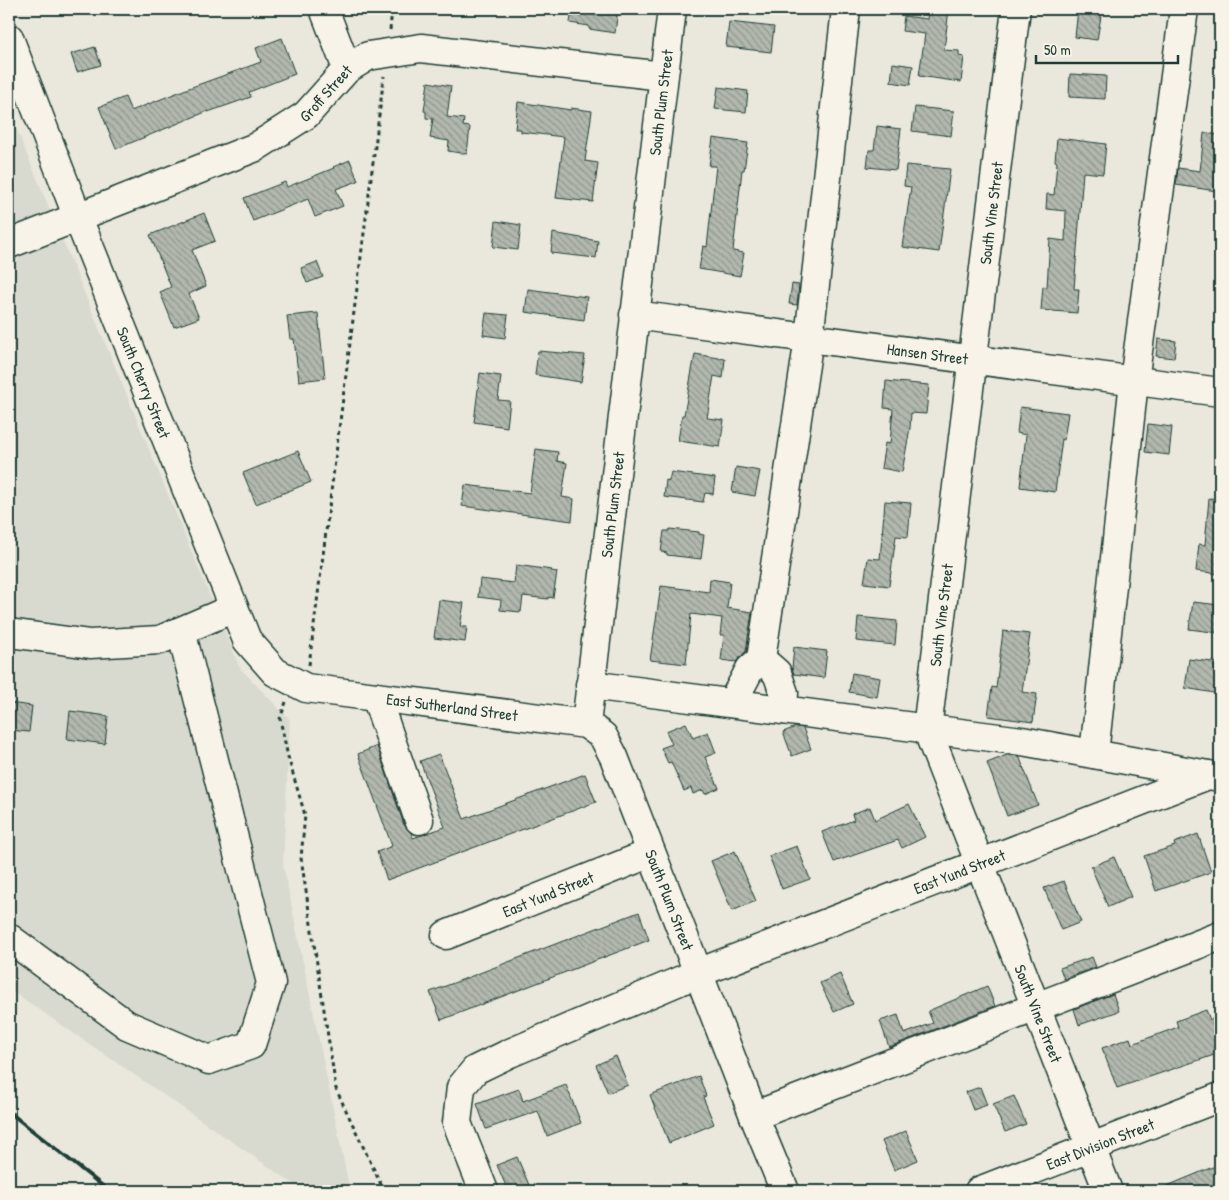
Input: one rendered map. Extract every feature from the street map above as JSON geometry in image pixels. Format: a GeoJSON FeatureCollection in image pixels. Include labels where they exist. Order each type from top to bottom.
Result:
{"type":"FeatureCollection","features":[{"type":"Feature","properties":{"kind":"street"},"geometry":{"type":"LineString","coordinates":[[324,9],[347,69]]}},
{"type":"Feature","properties":{"kind":"street","name":"South Plum Street"},"geometry":{"type":"LineString","coordinates":[[672,9],[662,76],[586,724],[603,736],[610,750],[785,1191]]}},
{"type":"Feature","properties":{"kind":"street"},"geometry":{"type":"LineString","coordinates":[[732,703],[750,669],[761,659],[809,338],[846,9]]}},
{"type":"Feature","properties":{"kind":"street","name":"South Vine Street"},"geometry":{"type":"LineString","coordinates":[[1016,9],[927,729],[1108,1191]]}},
{"type":"Feature","properties":{"kind":"street"},"geometry":{"type":"LineString","coordinates":[[1094,754],[1134,381],[1184,9]]}},
{"type":"Feature","properties":{"kind":"street","name":"South Cherry Street"},"geometry":{"type":"LineString","coordinates":[[9,38],[78,218],[247,640],[275,672],[309,687]]}},
{"type":"Feature","properties":{"kind":"street","name":"Groff Street"},"geometry":{"type":"LineString","coordinates":[[9,244],[256,148],[306,116],[347,69],[368,56],[421,48],[662,76]]}},
{"type":"Feature","properties":{"kind":"street","name":"Hansen Street"},"geometry":{"type":"LineString","coordinates":[[634,316],[1220,392]]}},
{"type":"Feature","properties":{"kind":"street"},"geometry":{"type":"LineString","coordinates":[[9,633],[90,644],[160,640],[234,608]]}},
{"type":"Feature","properties":{"kind":"street"},"geometry":{"type":"LineString","coordinates":[[9,938],[127,1025],[209,1060],[251,1045],[271,983],[182,631]]}},
{"type":"Feature","properties":{"kind":"street"},"geometry":{"type":"LineString","coordinates":[[761,659],[777,672],[784,693],[783,710]]}},
{"type":"Feature","properties":{"kind":"street"},"geometry":{"type":"LineString","coordinates":[[590,685],[1022,741],[1214,776]]}},
{"type":"Feature","properties":{"kind":"street","name":"East Sutherland Street"},"geometry":{"type":"LineString","coordinates":[[309,687],[586,724]]}},
{"type":"Feature","properties":{"kind":"street"},"geometry":{"type":"LineString","coordinates":[[376,697],[419,820]]}},
{"type":"Feature","properties":{"kind":"street","name":"East Yund Street"},"geometry":{"type":"LineString","coordinates":[[698,973],[1214,776]]}},
{"type":"Feature","properties":{"kind":"street","name":"East Yund Street"},"geometry":{"type":"LineString","coordinates":[[446,934],[651,853]]}},
{"type":"Feature","properties":{"kind":"street"},"geometry":{"type":"LineString","coordinates":[[754,1116],[1220,936]]}},
{"type":"Feature","properties":{"kind":"street"},"geometry":{"type":"LineString","coordinates":[[484,1191],[457,1123],[461,1087],[475,1070],[510,1053],[698,973]]}},
{"type":"Feature","properties":{"kind":"street","name":"East Division Street"},"geometry":{"type":"LineString","coordinates":[[979,1191],[1220,1097]]}},
{"type":"Feature","properties":{"kind":"path"},"geometry":{"type":"LineString","coordinates":[[384,1191],[336,1089],[301,858],[305,815],[288,757],[280,718],[288,698],[309,687],[308,668],[392,9]]}},
{"type":"Feature","properties":{"kind":"shaded area"},"geometry":{"type":"Polygon","coordinates":[[[9,111],[240,668],[290,720],[283,864],[350,1191],[304,1191],[9,989],[9,111]]]}},
{"type":"Feature","properties":{"kind":"building"},"geometry":{"type":"Polygon","coordinates":[[[572,9],[618,9],[615,33],[589,29],[589,26],[570,23],[572,9]]]}},
{"type":"Feature","properties":{"kind":"building"},"geometry":{"type":"Polygon","coordinates":[[[928,9],[949,9],[944,50],[959,51],[959,56],[964,57],[961,82],[919,76],[925,34],[902,31],[904,16],[927,19],[928,9]]]}},
{"type":"Feature","properties":{"kind":"building"},"geometry":{"type":"Polygon","coordinates":[[[1078,9],[1102,10],[1097,40],[1075,37],[1078,9]]]}},
{"type":"Feature","properties":{"kind":"building"},"geometry":{"type":"Polygon","coordinates":[[[729,22],[774,27],[771,52],[726,47],[729,22]]]}},
{"type":"Feature","properties":{"kind":"building"},"geometry":{"type":"Polygon","coordinates":[[[282,38],[295,74],[249,92],[251,97],[208,111],[116,149],[99,107],[125,97],[131,111],[261,62],[256,48],[282,38]]]}},
{"type":"Feature","properties":{"kind":"building"},"geometry":{"type":"Polygon","coordinates":[[[95,47],[101,65],[77,72],[71,54],[95,47]]]}},
{"type":"Feature","properties":{"kind":"building"},"geometry":{"type":"Polygon","coordinates":[[[893,63],[913,66],[910,85],[891,82],[893,63]]]}},
{"type":"Feature","properties":{"kind":"building"},"geometry":{"type":"Polygon","coordinates":[[[1070,74],[1106,76],[1105,99],[1069,97],[1070,74]]]}},
{"type":"Feature","properties":{"kind":"building"},"geometry":{"type":"Polygon","coordinates":[[[428,82],[451,86],[447,117],[464,119],[463,126],[470,127],[467,154],[448,151],[449,141],[430,138],[433,119],[426,118],[426,112],[424,111],[428,82]]]}},
{"type":"Feature","properties":{"kind":"building"},"geometry":{"type":"Polygon","coordinates":[[[718,87],[748,91],[746,112],[715,109],[718,87]]]}},
{"type":"Feature","properties":{"kind":"building"},"geometry":{"type":"Polygon","coordinates":[[[518,102],[571,110],[571,108],[592,111],[585,161],[598,163],[593,202],[556,198],[564,137],[521,132],[521,129],[515,129],[518,102]]]}},
{"type":"Feature","properties":{"kind":"building"},"geometry":{"type":"Polygon","coordinates":[[[915,107],[954,111],[951,136],[912,131],[915,107]]]}},
{"type":"Feature","properties":{"kind":"building"},"geometry":{"type":"Polygon","coordinates":[[[877,126],[901,129],[896,170],[867,167],[869,150],[874,150],[877,126]]]}},
{"type":"Feature","properties":{"kind":"building"},"geometry":{"type":"Polygon","coordinates":[[[1204,133],[1220,135],[1217,191],[1176,185],[1178,168],[1200,171],[1204,133]]]}},
{"type":"Feature","properties":{"kind":"building"},"geometry":{"type":"Polygon","coordinates":[[[713,138],[748,143],[744,170],[742,170],[733,251],[744,253],[740,276],[699,269],[703,246],[707,247],[716,166],[709,166],[713,138]]]}},
{"type":"Feature","properties":{"kind":"building"},"geometry":{"type":"Polygon","coordinates":[[[1057,138],[1106,144],[1103,174],[1083,172],[1074,289],[1079,289],[1077,313],[1041,310],[1043,286],[1047,287],[1050,239],[1065,241],[1066,211],[1046,209],[1047,194],[1054,195],[1057,138]]]}},
{"type":"Feature","properties":{"kind":"building"},"geometry":{"type":"Polygon","coordinates":[[[350,160],[358,181],[336,189],[343,206],[315,217],[308,199],[253,221],[244,198],[285,182],[287,187],[350,160]]]}},
{"type":"Feature","properties":{"kind":"building"},"geometry":{"type":"Polygon","coordinates":[[[906,165],[950,169],[939,252],[902,247],[911,187],[904,186],[906,165]]]}},
{"type":"Feature","properties":{"kind":"building"},"geometry":{"type":"Polygon","coordinates":[[[204,213],[215,241],[192,250],[206,286],[189,294],[199,318],[174,327],[160,292],[171,287],[150,235],[204,213]]]}},
{"type":"Feature","properties":{"kind":"building"},"geometry":{"type":"Polygon","coordinates":[[[496,221],[521,225],[518,250],[493,247],[496,221]]]}},
{"type":"Feature","properties":{"kind":"building"},"geometry":{"type":"Polygon","coordinates":[[[553,233],[598,241],[596,258],[551,253],[553,233]]]}},
{"type":"Feature","properties":{"kind":"building"},"geometry":{"type":"Polygon","coordinates":[[[317,262],[323,277],[307,283],[301,268],[317,262]]]}},
{"type":"Feature","properties":{"kind":"building"},"geometry":{"type":"Polygon","coordinates":[[[792,284],[799,285],[797,305],[789,304],[792,284]]]}},
{"type":"Feature","properties":{"kind":"building"},"geometry":{"type":"Polygon","coordinates":[[[528,289],[587,297],[584,320],[525,312],[528,289]]]}},
{"type":"Feature","properties":{"kind":"building"},"geometry":{"type":"Polygon","coordinates":[[[318,313],[325,378],[299,381],[294,339],[290,339],[287,316],[318,313]]]}},
{"type":"Feature","properties":{"kind":"building"},"geometry":{"type":"Polygon","coordinates":[[[486,313],[508,315],[505,338],[483,335],[486,313]]]}},
{"type":"Feature","properties":{"kind":"building"},"geometry":{"type":"Polygon","coordinates":[[[1158,339],[1176,341],[1174,358],[1156,356],[1158,339]]]}},
{"type":"Feature","properties":{"kind":"building"},"geometry":{"type":"Polygon","coordinates":[[[538,351],[585,355],[581,382],[535,375],[538,351]]]}},
{"type":"Feature","properties":{"kind":"building"},"geometry":{"type":"Polygon","coordinates":[[[695,354],[725,359],[723,378],[714,376],[707,418],[724,420],[720,447],[678,441],[695,354]]]}},
{"type":"Feature","properties":{"kind":"building"},"geometry":{"type":"Polygon","coordinates":[[[480,373],[501,376],[498,400],[510,401],[507,427],[474,422],[480,373]]]}},
{"type":"Feature","properties":{"kind":"building"},"geometry":{"type":"Polygon","coordinates":[[[886,381],[929,385],[926,414],[911,413],[902,472],[881,468],[885,443],[890,444],[893,409],[884,408],[886,381]]]}},
{"type":"Feature","properties":{"kind":"building"},"geometry":{"type":"Polygon","coordinates":[[[1020,407],[1068,413],[1064,440],[1062,439],[1055,492],[1020,487],[1026,435],[1017,433],[1020,407]]]}},
{"type":"Feature","properties":{"kind":"building"},"geometry":{"type":"Polygon","coordinates":[[[1148,424],[1172,427],[1169,455],[1145,452],[1148,424]]]}},
{"type":"Feature","properties":{"kind":"building"},"geometry":{"type":"Polygon","coordinates":[[[536,449],[558,452],[557,461],[567,463],[562,497],[574,499],[572,521],[462,506],[465,485],[530,493],[536,449]]]}},
{"type":"Feature","properties":{"kind":"building"},"geometry":{"type":"Polygon","coordinates":[[[298,451],[311,482],[256,504],[243,473],[298,451]]]}},
{"type":"Feature","properties":{"kind":"building"},"geometry":{"type":"Polygon","coordinates":[[[736,467],[760,471],[755,496],[732,492],[736,467]]]}},
{"type":"Feature","properties":{"kind":"building"},"geometry":{"type":"Polygon","coordinates":[[[671,472],[715,478],[713,494],[705,493],[703,502],[664,497],[666,480],[669,481],[671,472]]]}},
{"type":"Feature","properties":{"kind":"building"},"geometry":{"type":"Polygon","coordinates":[[[1209,498],[1220,499],[1220,574],[1196,571],[1199,544],[1205,545],[1209,498]]]}},
{"type":"Feature","properties":{"kind":"building"},"geometry":{"type":"Polygon","coordinates":[[[885,501],[911,503],[908,537],[896,536],[889,586],[864,583],[868,558],[880,559],[885,501]]]}},
{"type":"Feature","properties":{"kind":"building"},"geometry":{"type":"Polygon","coordinates":[[[670,529],[699,532],[699,534],[704,535],[701,559],[667,555],[667,553],[661,552],[664,531],[669,531],[670,529]]]}},
{"type":"Feature","properties":{"kind":"building"},"geometry":{"type":"Polygon","coordinates":[[[516,565],[557,572],[553,598],[523,596],[521,612],[500,610],[501,600],[478,597],[480,579],[514,583],[516,565]]]}},
{"type":"Feature","properties":{"kind":"building"},"geometry":{"type":"Polygon","coordinates":[[[710,579],[730,582],[727,608],[752,612],[746,651],[736,662],[721,660],[724,635],[720,635],[722,618],[691,614],[686,664],[650,660],[661,586],[709,592],[710,579]]]}},
{"type":"Feature","properties":{"kind":"building"},"geometry":{"type":"Polygon","coordinates":[[[439,600],[464,603],[460,627],[467,627],[465,642],[434,638],[439,600]]]}},
{"type":"Feature","properties":{"kind":"building"},"geometry":{"type":"Polygon","coordinates":[[[1193,602],[1220,605],[1220,633],[1189,629],[1193,602]]]}},
{"type":"Feature","properties":{"kind":"building"},"geometry":{"type":"Polygon","coordinates":[[[858,617],[897,621],[895,645],[856,641],[858,617]]]}},
{"type":"Feature","properties":{"kind":"building"},"geometry":{"type":"Polygon","coordinates":[[[1003,631],[1030,634],[1022,692],[1037,694],[1033,722],[988,716],[992,687],[996,688],[1003,631]]]}},
{"type":"Feature","properties":{"kind":"building"},"geometry":{"type":"Polygon","coordinates":[[[794,647],[827,651],[824,678],[794,674],[792,668],[794,647]]]}},
{"type":"Feature","properties":{"kind":"building"},"geometry":{"type":"Polygon","coordinates":[[[1189,659],[1220,663],[1220,694],[1185,688],[1189,659]]]}},
{"type":"Feature","properties":{"kind":"building"},"geometry":{"type":"Polygon","coordinates":[[[852,673],[880,678],[877,697],[849,692],[852,673]]]}},
{"type":"Feature","properties":{"kind":"building"},"geometry":{"type":"Polygon","coordinates":[[[9,703],[32,706],[29,732],[9,730],[9,703]]]}},
{"type":"Feature","properties":{"kind":"building"},"geometry":{"type":"Polygon","coordinates":[[[70,711],[108,716],[105,744],[67,739],[70,711]]]}},
{"type":"Feature","properties":{"kind":"building"},"geometry":{"type":"Polygon","coordinates":[[[686,723],[693,738],[708,732],[716,753],[705,757],[719,788],[705,794],[703,790],[693,794],[691,788],[684,791],[671,762],[668,763],[661,748],[672,744],[666,731],[686,723]]]}},
{"type":"Feature","properties":{"kind":"building"},"geometry":{"type":"Polygon","coordinates":[[[796,727],[803,728],[811,749],[792,756],[783,732],[796,727]]]}},
{"type":"Feature","properties":{"kind":"building"},"geometry":{"type":"Polygon","coordinates":[[[377,746],[404,825],[413,838],[445,827],[420,761],[439,754],[464,819],[585,774],[596,802],[387,880],[377,852],[392,846],[358,754],[377,746]]]}},
{"type":"Feature","properties":{"kind":"building"},"geometry":{"type":"Polygon","coordinates":[[[1007,755],[1019,756],[1038,805],[1007,816],[987,763],[1007,755]]]}},
{"type":"Feature","properties":{"kind":"building"},"geometry":{"type":"Polygon","coordinates":[[[909,804],[925,837],[902,848],[898,840],[834,862],[822,832],[854,820],[852,814],[870,807],[875,820],[909,804]]]}},
{"type":"Feature","properties":{"kind":"building"},"geometry":{"type":"Polygon","coordinates":[[[1198,834],[1211,872],[1156,891],[1144,856],[1175,846],[1174,843],[1198,834]]]}},
{"type":"Feature","properties":{"kind":"building"},"geometry":{"type":"Polygon","coordinates":[[[797,846],[810,879],[782,889],[769,856],[797,846]]]}},
{"type":"Feature","properties":{"kind":"building"},"geometry":{"type":"Polygon","coordinates":[[[735,851],[756,901],[732,911],[711,861],[735,851]]]}},
{"type":"Feature","properties":{"kind":"building"},"geometry":{"type":"Polygon","coordinates":[[[1114,857],[1131,897],[1108,907],[1091,867],[1114,857]]]}},
{"type":"Feature","properties":{"kind":"building"},"geometry":{"type":"Polygon","coordinates":[[[1064,881],[1081,922],[1061,930],[1044,888],[1064,881]]]}},
{"type":"Feature","properties":{"kind":"building"},"geometry":{"type":"Polygon","coordinates":[[[639,912],[649,940],[441,1020],[430,992],[639,912]]]}},
{"type":"Feature","properties":{"kind":"building"},"geometry":{"type":"Polygon","coordinates":[[[1092,957],[1096,967],[1064,979],[1060,968],[1092,957]]]}},
{"type":"Feature","properties":{"kind":"building"},"geometry":{"type":"Polygon","coordinates":[[[840,974],[853,1004],[834,1012],[820,983],[840,974]]]}},
{"type":"Feature","properties":{"kind":"building"},"geometry":{"type":"Polygon","coordinates":[[[987,986],[995,1006],[889,1047],[880,1021],[898,1015],[904,1034],[933,1023],[928,1011],[987,986]]]}},
{"type":"Feature","properties":{"kind":"building"},"geometry":{"type":"Polygon","coordinates":[[[1113,994],[1119,1011],[1079,1025],[1074,1009],[1113,994]]]}},
{"type":"Feature","properties":{"kind":"building"},"geometry":{"type":"Polygon","coordinates":[[[1206,1010],[1210,1020],[1220,1016],[1220,1053],[1117,1088],[1102,1048],[1130,1038],[1132,1044],[1178,1027],[1176,1021],[1206,1010]]]}},
{"type":"Feature","properties":{"kind":"building"},"geometry":{"type":"Polygon","coordinates":[[[616,1056],[628,1085],[608,1093],[596,1065],[616,1056]]]}},
{"type":"Feature","properties":{"kind":"building"},"geometry":{"type":"Polygon","coordinates":[[[699,1076],[706,1096],[703,1097],[714,1124],[669,1143],[650,1095],[699,1076]]]}},
{"type":"Feature","properties":{"kind":"building"},"geometry":{"type":"Polygon","coordinates":[[[566,1085],[581,1123],[547,1136],[538,1111],[486,1129],[477,1104],[519,1089],[523,1101],[566,1085]]]}},
{"type":"Feature","properties":{"kind":"building"},"geometry":{"type":"Polygon","coordinates":[[[980,1087],[987,1105],[973,1110],[966,1092],[980,1087]]]}},
{"type":"Feature","properties":{"kind":"building"},"geometry":{"type":"Polygon","coordinates":[[[1014,1096],[1026,1124],[1005,1132],[993,1104],[1014,1096]]]}},
{"type":"Feature","properties":{"kind":"building"},"geometry":{"type":"Polygon","coordinates":[[[906,1131],[918,1160],[894,1170],[882,1141],[906,1131]]]}},
{"type":"Feature","properties":{"kind":"building"},"geometry":{"type":"Polygon","coordinates":[[[517,1157],[529,1185],[508,1191],[497,1165],[517,1157]]]}},
{"type":"Feature","properties":{"kind":"building"},"geometry":{"type":"Polygon","coordinates":[[[1220,1164],[1220,1191],[1155,1191],[1220,1164]]]}},
{"type":"Feature","properties":{"kind":"railway"},"geometry":{"type":"LineString","coordinates":[[9,1112],[109,1191]]}}]}
